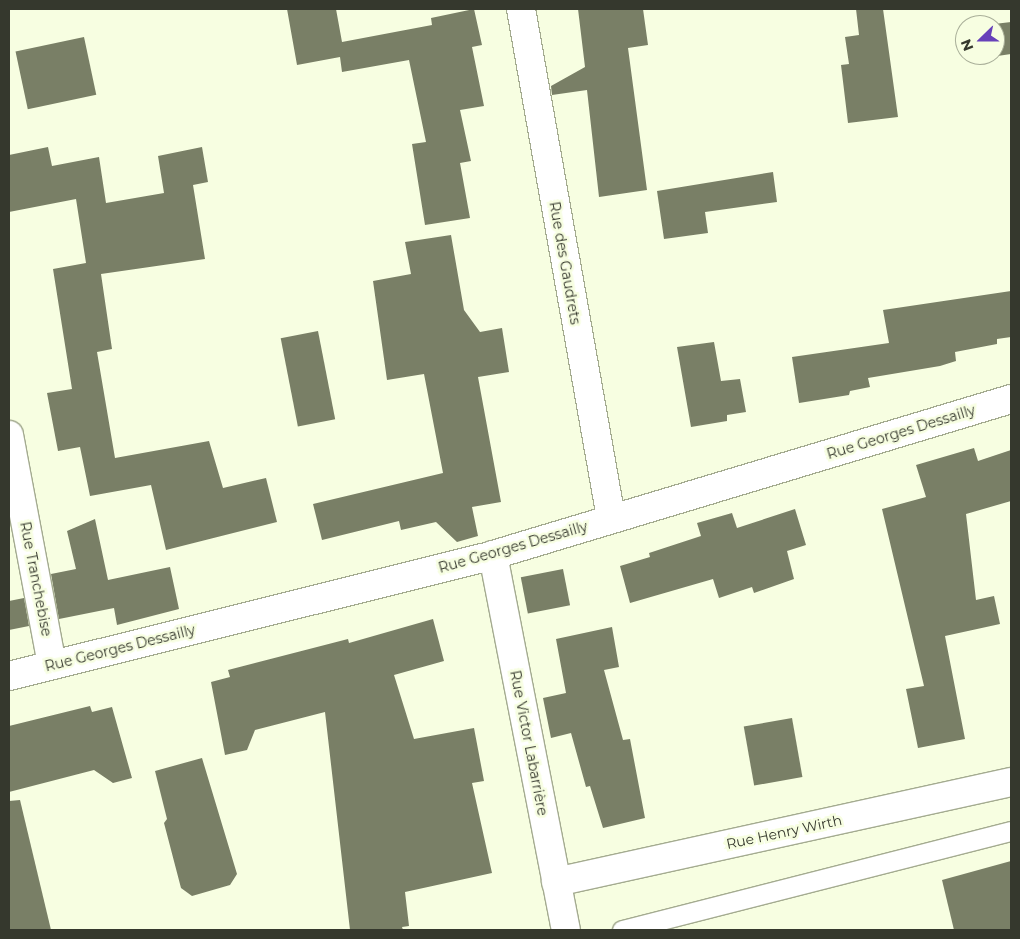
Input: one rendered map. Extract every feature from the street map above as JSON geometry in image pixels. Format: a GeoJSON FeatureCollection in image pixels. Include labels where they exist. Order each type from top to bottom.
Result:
{"type":"FeatureCollection","features":[{"type":"Feature","properties":{"kind":"street","name":"Rue des Gaudrets"},"geometry":{"type":"LineString","coordinates":[[520,9],[610,518]]}},
{"type":"Feature","properties":{"kind":"street","name":"Rue Georges Dessailly"},"geometry":{"type":"LineString","coordinates":[[9,676],[493,555],[610,518],[1011,399]]}},
{"type":"Feature","properties":{"kind":"street","name":"Rue Tranchebise"},"geometry":{"type":"LineString","coordinates":[[9,435],[52,665]]}},
{"type":"Feature","properties":{"kind":"street","name":"Rue Victor Labarrière"},"geometry":{"type":"LineString","coordinates":[[493,555],[566,930]]}},
{"type":"Feature","properties":{"kind":"street","name":"Rue Henry Wirth"},"geometry":{"type":"LineString","coordinates":[[556,882],[1011,782]]}},
{"type":"Feature","properties":{"kind":"lane"},"geometry":{"type":"LineString","coordinates":[[622,930],[1011,831]]}},
{"type":"Feature","properties":{"kind":"building"},"geometry":{"type":"Polygon","coordinates":[[[287,9],[336,9],[342,42],[432,25],[431,18],[474,9],[482,45],[472,47],[484,106],[460,110],[471,161],[460,163],[470,218],[425,225],[412,144],[426,142],[409,60],[342,72],[340,57],[297,65],[287,9]]]}},
{"type":"Feature","properties":{"kind":"building"},"geometry":{"type":"Polygon","coordinates":[[[578,9],[643,9],[648,45],[628,48],[647,190],[599,197],[587,90],[552,95],[551,86],[585,67],[578,9]]]}},
{"type":"Feature","properties":{"kind":"building"},"geometry":{"type":"Polygon","coordinates":[[[856,9],[883,9],[898,117],[848,123],[841,65],[849,64],[845,37],[859,35],[856,9]]]}},
{"type":"Feature","properties":{"kind":"building"},"geometry":{"type":"Polygon","coordinates":[[[1011,22],[1011,54],[1005,55],[1005,23],[1011,22]]]}},
{"type":"Feature","properties":{"kind":"building"},"geometry":{"type":"Polygon","coordinates":[[[84,37],[96,95],[28,109],[16,52],[84,37]]]}},
{"type":"Feature","properties":{"kind":"building"},"geometry":{"type":"Polygon","coordinates":[[[48,147],[52,166],[99,157],[106,203],[164,193],[158,156],[202,147],[208,182],[193,185],[205,259],[101,274],[112,349],[97,352],[115,458],[209,441],[223,488],[266,478],[277,522],[166,550],[151,485],[90,496],[80,447],[58,451],[47,393],[72,389],[53,269],[86,263],[76,199],[9,212],[9,155],[48,147]]]}},
{"type":"Feature","properties":{"kind":"building"},"geometry":{"type":"Polygon","coordinates":[[[773,172],[777,202],[705,212],[708,233],[664,239],[657,191],[773,172]]]}},
{"type":"Feature","properties":{"kind":"building"},"geometry":{"type":"Polygon","coordinates":[[[451,235],[464,310],[480,332],[502,328],[509,372],[478,377],[501,502],[472,507],[478,536],[457,542],[436,522],[401,530],[399,521],[322,540],[313,504],[443,473],[424,374],[387,380],[373,281],[411,274],[405,242],[451,235]]]}},
{"type":"Feature","properties":{"kind":"building"},"geometry":{"type":"Polygon","coordinates":[[[1011,291],[1011,337],[997,339],[997,344],[955,352],[956,361],[940,366],[868,378],[870,387],[850,391],[849,395],[799,403],[792,357],[889,343],[883,310],[1011,291]]]}},
{"type":"Feature","properties":{"kind":"building"},"geometry":{"type":"Polygon","coordinates":[[[318,331],[335,419],[298,427],[281,338],[318,331]]]}},
{"type":"Feature","properties":{"kind":"building"},"geometry":{"type":"Polygon","coordinates":[[[714,342],[721,381],[740,379],[746,412],[727,415],[727,421],[691,427],[677,347],[714,342]]]}},
{"type":"Feature","properties":{"kind":"building"},"geometry":{"type":"Polygon","coordinates":[[[974,448],[978,461],[1011,450],[1011,501],[966,514],[976,600],[994,596],[1000,624],[945,636],[965,739],[918,748],[906,689],[924,686],[882,509],[926,497],[916,465],[974,448]]]}},
{"type":"Feature","properties":{"kind":"building"},"geometry":{"type":"Polygon","coordinates":[[[795,509],[806,545],[787,551],[794,579],[754,593],[752,587],[719,598],[713,579],[630,603],[620,566],[650,557],[649,553],[701,536],[697,523],[732,513],[737,528],[795,509]]]}},
{"type":"Feature","properties":{"kind":"building"},"geometry":{"type":"Polygon","coordinates":[[[95,519],[108,580],[170,567],[179,609],[117,625],[114,608],[59,619],[51,574],[76,569],[67,531],[95,519]]]}},
{"type":"Feature","properties":{"kind":"building"},"geometry":{"type":"Polygon","coordinates":[[[563,569],[570,605],[528,614],[521,577],[563,569]]]}},
{"type":"Feature","properties":{"kind":"building"},"geometry":{"type":"Polygon","coordinates":[[[24,598],[29,626],[9,630],[9,601],[24,598]]]}},
{"type":"Feature","properties":{"kind":"building"},"geometry":{"type":"Polygon","coordinates":[[[433,619],[444,661],[394,675],[414,739],[474,728],[484,781],[472,783],[492,873],[405,892],[409,926],[402,927],[403,930],[350,930],[325,712],[255,730],[247,750],[225,755],[211,682],[230,677],[228,670],[348,639],[349,643],[433,619]]]}},
{"type":"Feature","properties":{"kind":"building"},"geometry":{"type":"Polygon","coordinates":[[[612,627],[619,667],[604,670],[623,740],[630,739],[645,818],[603,828],[590,786],[586,787],[571,733],[551,738],[543,698],[566,693],[556,639],[612,627]]]}},
{"type":"Feature","properties":{"kind":"building"},"geometry":{"type":"Polygon","coordinates":[[[90,706],[92,712],[112,707],[132,778],[113,783],[94,770],[9,792],[9,726],[90,706]]]}},
{"type":"Feature","properties":{"kind":"building"},"geometry":{"type":"Polygon","coordinates":[[[792,718],[802,777],[754,786],[744,727],[792,718]]]}},
{"type":"Feature","properties":{"kind":"building"},"geometry":{"type":"Polygon","coordinates":[[[202,758],[237,874],[230,885],[192,896],[181,888],[164,823],[167,819],[155,771],[202,758]]]}},
{"type":"Feature","properties":{"kind":"building"},"geometry":{"type":"Polygon","coordinates":[[[20,800],[51,930],[9,930],[9,801],[20,800]]]}},
{"type":"Feature","properties":{"kind":"building"},"geometry":{"type":"Polygon","coordinates":[[[1011,861],[1011,930],[954,930],[942,880],[1011,861]]]}}]}
